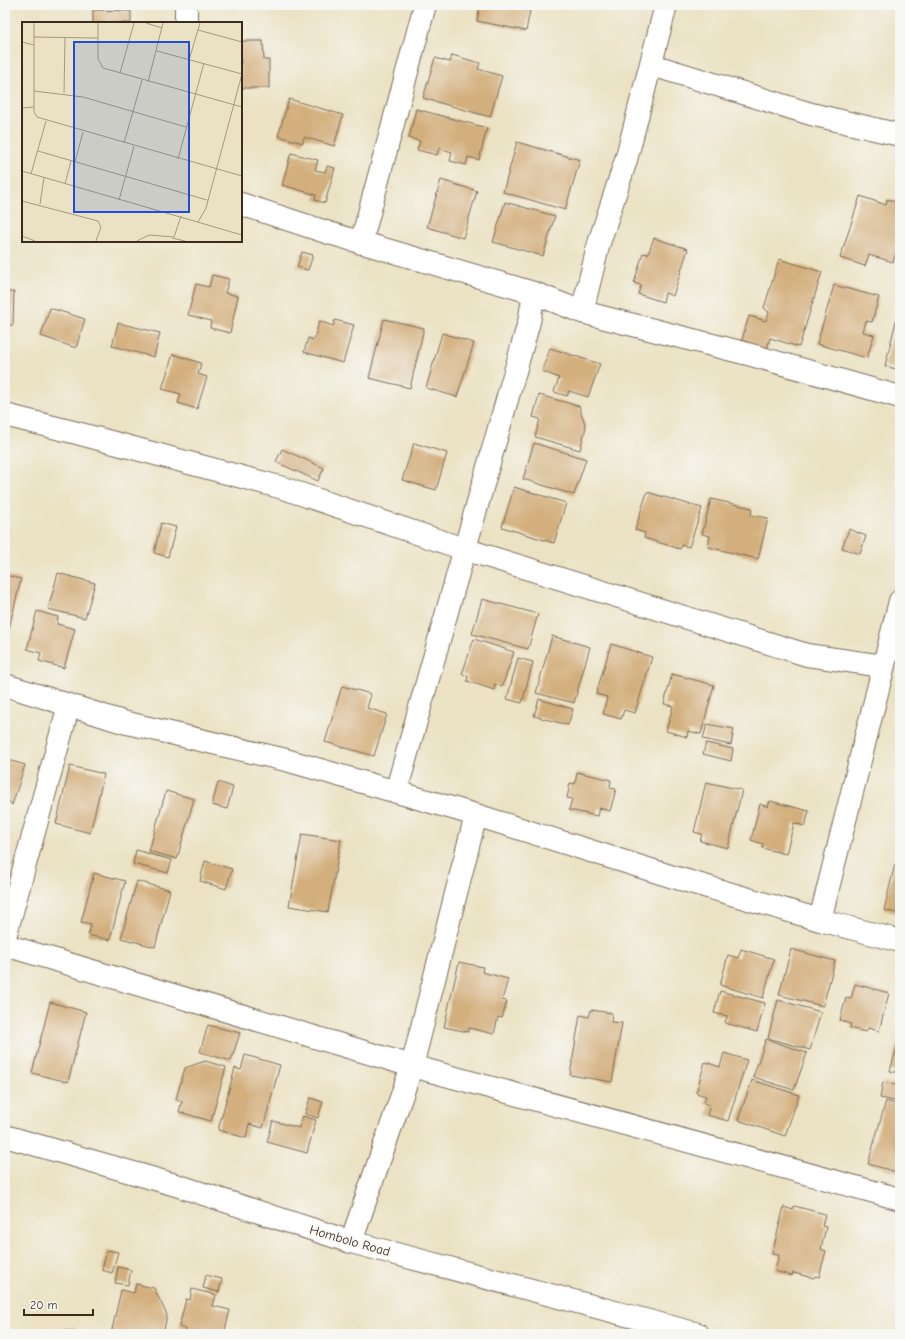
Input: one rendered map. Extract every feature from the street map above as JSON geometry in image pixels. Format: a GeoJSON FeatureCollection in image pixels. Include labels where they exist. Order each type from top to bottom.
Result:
{"type":"FeatureCollection","features":[{"type":"Feature","properties":{"kind":"street"},"geometry":{"type":"LineString","coordinates":[[186,5],[186,22]]}},
{"type":"Feature","properties":{"kind":"street"},"geometry":{"type":"LineString","coordinates":[[361,243],[425,5]]}},
{"type":"Feature","properties":{"kind":"street"},"geometry":{"type":"LineString","coordinates":[[582,312],[598,244],[626,160],[652,65],[666,5]]}},
{"type":"Feature","properties":{"kind":"street"},"geometry":{"type":"LineString","coordinates":[[652,65],[811,114],[900,135]]}},
{"type":"Feature","properties":{"kind":"street"},"geometry":{"type":"LineString","coordinates":[[242,204],[361,243],[534,293],[582,312],[744,353],[900,397]]}},
{"type":"Feature","properties":{"kind":"street"},"geometry":{"type":"LineString","coordinates":[[396,792],[529,322],[534,293]]}},
{"type":"Feature","properties":{"kind":"street"},"geometry":{"type":"LineString","coordinates":[[5,415],[283,488],[464,549],[807,655],[883,666]]}},
{"type":"Feature","properties":{"kind":"street"},"geometry":{"type":"LineString","coordinates":[[820,920],[900,601]]}},
{"type":"Feature","properties":{"kind":"street"},"geometry":{"type":"LineString","coordinates":[[5,685],[123,722],[286,760],[476,815],[670,876],[820,920],[900,941]]}},
{"type":"Feature","properties":{"kind":"street"},"geometry":{"type":"LineString","coordinates":[[5,937],[69,705]]}},
{"type":"Feature","properties":{"kind":"street"},"geometry":{"type":"LineString","coordinates":[[351,1242],[412,1066],[476,815]]}},
{"type":"Feature","properties":{"kind":"street"},"geometry":{"type":"LineString","coordinates":[[5,945],[412,1066],[900,1199]]}},
{"type":"Feature","properties":{"kind":"street","name":"Hombolo Road"},"geometry":{"type":"LineString","coordinates":[[5,1136],[179,1186],[351,1242],[698,1334]]}},
{"type":"Feature","properties":{"kind":"building"},"geometry":{"type":"Polygon","coordinates":[[[480,5],[531,5],[526,31],[477,21],[480,5]]]}},
{"type":"Feature","properties":{"kind":"building"},"geometry":{"type":"Polygon","coordinates":[[[93,10],[131,11],[131,22],[93,22],[93,10]]]}},
{"type":"Feature","properties":{"kind":"building"},"geometry":{"type":"Polygon","coordinates":[[[242,41],[263,41],[264,60],[269,60],[269,88],[242,88],[242,41]]]}},
{"type":"Feature","properties":{"kind":"building"},"geometry":{"type":"Polygon","coordinates":[[[452,55],[480,63],[478,69],[502,76],[490,117],[423,98],[435,58],[450,62],[452,55]]]}},
{"type":"Feature","properties":{"kind":"building"},"geometry":{"type":"Polygon","coordinates":[[[289,99],[343,115],[334,146],[304,137],[303,143],[278,136],[289,99]]]}},
{"type":"Feature","properties":{"kind":"building"},"geometry":{"type":"Polygon","coordinates":[[[416,109],[487,128],[479,160],[468,157],[466,165],[450,161],[452,152],[439,148],[437,155],[417,150],[420,141],[409,138],[416,109]]]}},
{"type":"Feature","properties":{"kind":"building"},"geometry":{"type":"Polygon","coordinates":[[[517,142],[580,160],[565,210],[503,192],[517,142]]]}},
{"type":"Feature","properties":{"kind":"building"},"geometry":{"type":"Polygon","coordinates":[[[291,153],[318,160],[315,170],[325,172],[327,166],[335,168],[325,203],[315,200],[316,195],[282,185],[291,153]]]}},
{"type":"Feature","properties":{"kind":"building"},"geometry":{"type":"Polygon","coordinates":[[[441,180],[477,191],[463,238],[427,227],[441,180]]]}},
{"type":"Feature","properties":{"kind":"building"},"geometry":{"type":"Polygon","coordinates":[[[860,196],[886,205],[887,199],[900,203],[900,241],[893,262],[869,255],[865,266],[840,258],[860,196]]]}},
{"type":"Feature","properties":{"kind":"building"},"geometry":{"type":"Polygon","coordinates":[[[505,202],[555,216],[543,256],[493,242],[505,202]]]}},
{"type":"Feature","properties":{"kind":"building"},"geometry":{"type":"Polygon","coordinates":[[[654,238],[688,249],[673,296],[665,293],[663,302],[638,294],[641,285],[634,283],[643,253],[648,254],[654,238]]]}},
{"type":"Feature","properties":{"kind":"building"},"geometry":{"type":"Polygon","coordinates":[[[302,252],[313,255],[308,270],[297,267],[302,252]]]}},
{"type":"Feature","properties":{"kind":"building"},"geometry":{"type":"Polygon","coordinates":[[[779,259],[822,272],[799,347],[770,338],[766,353],[740,346],[749,316],[766,321],[769,312],[764,308],[779,259]]]}},
{"type":"Feature","properties":{"kind":"building"},"geometry":{"type":"Polygon","coordinates":[[[212,275],[229,279],[225,293],[238,296],[230,333],[210,328],[211,321],[188,315],[196,284],[209,287],[212,275]]]}},
{"type":"Feature","properties":{"kind":"building"},"geometry":{"type":"Polygon","coordinates":[[[834,285],[879,297],[872,322],[866,321],[863,332],[874,335],[867,358],[817,344],[834,285]]]}},
{"type":"Feature","properties":{"kind":"building"},"geometry":{"type":"Polygon","coordinates":[[[5,292],[14,292],[13,325],[5,325],[5,292]]]}},
{"type":"Feature","properties":{"kind":"building"},"geometry":{"type":"Polygon","coordinates":[[[50,308],[85,319],[76,348],[41,336],[50,308]]]}},
{"type":"Feature","properties":{"kind":"building"},"geometry":{"type":"Polygon","coordinates":[[[384,319],[424,328],[410,388],[369,378],[384,319]]]}},
{"type":"Feature","properties":{"kind":"building"},"geometry":{"type":"Polygon","coordinates":[[[335,320],[354,325],[343,363],[304,352],[308,338],[314,340],[319,321],[333,326],[335,320]]]}},
{"type":"Feature","properties":{"kind":"building"},"geometry":{"type":"Polygon","coordinates":[[[896,321],[900,322],[900,370],[885,366],[896,321]]]}},
{"type":"Feature","properties":{"kind":"building"},"geometry":{"type":"Polygon","coordinates":[[[118,323],[160,333],[154,357],[112,346],[118,323]]]}},
{"type":"Feature","properties":{"kind":"building"},"geometry":{"type":"Polygon","coordinates":[[[442,333],[474,343],[457,397],[426,388],[442,333]]]}},
{"type":"Feature","properties":{"kind":"building"},"geometry":{"type":"Polygon","coordinates":[[[550,348],[600,364],[588,397],[569,391],[567,396],[554,392],[559,378],[542,371],[550,348]]]}},
{"type":"Feature","properties":{"kind":"building"},"geometry":{"type":"Polygon","coordinates":[[[173,354],[201,363],[198,374],[207,377],[197,409],[178,403],[181,394],[162,389],[173,354]]]}},
{"type":"Feature","properties":{"kind":"building"},"geometry":{"type":"Polygon","coordinates":[[[539,395],[579,406],[586,427],[580,450],[535,437],[540,419],[533,417],[539,395]]]}},
{"type":"Feature","properties":{"kind":"building"},"geometry":{"type":"Polygon","coordinates":[[[414,443],[447,453],[436,490],[402,480],[414,443]]]}},
{"type":"Feature","properties":{"kind":"building"},"geometry":{"type":"Polygon","coordinates":[[[534,443],[586,459],[574,495],[523,479],[534,443]]]}},
{"type":"Feature","properties":{"kind":"building"},"geometry":{"type":"Polygon","coordinates":[[[282,449],[324,468],[318,481],[276,462],[282,449]]]}},
{"type":"Feature","properties":{"kind":"building"},"geometry":{"type":"Polygon","coordinates":[[[514,487],[566,503],[554,543],[502,527],[514,487]]]}},
{"type":"Feature","properties":{"kind":"building"},"geometry":{"type":"Polygon","coordinates":[[[647,492],[702,508],[689,547],[682,545],[680,549],[644,538],[645,533],[635,530],[647,492]]]}},
{"type":"Feature","properties":{"kind":"building"},"geometry":{"type":"Polygon","coordinates":[[[711,499],[752,508],[751,515],[768,518],[758,559],[708,547],[710,536],[702,534],[711,499]]]}},
{"type":"Feature","properties":{"kind":"building"},"geometry":{"type":"Polygon","coordinates":[[[161,523],[176,527],[168,557],[154,553],[161,523]]]}},
{"type":"Feature","properties":{"kind":"building"},"geometry":{"type":"Polygon","coordinates":[[[849,529],[866,536],[860,554],[842,548],[849,529]]]}},
{"type":"Feature","properties":{"kind":"building"},"geometry":{"type":"Polygon","coordinates":[[[58,573],[95,583],[85,618],[48,609],[58,573]]]}},
{"type":"Feature","properties":{"kind":"building"},"geometry":{"type":"Polygon","coordinates":[[[5,575],[21,579],[6,641],[5,641],[5,575]]]}},
{"type":"Feature","properties":{"kind":"building"},"geometry":{"type":"Polygon","coordinates":[[[482,599],[538,614],[528,649],[472,634],[482,599]]]}},
{"type":"Feature","properties":{"kind":"building"},"geometry":{"type":"Polygon","coordinates":[[[37,611],[58,617],[57,624],[75,629],[64,668],[39,661],[41,653],[27,649],[37,611]]]}},
{"type":"Feature","properties":{"kind":"building"},"geometry":{"type":"Polygon","coordinates":[[[552,636],[590,647],[574,703],[536,693],[552,636]]]}},
{"type":"Feature","properties":{"kind":"building"},"geometry":{"type":"Polygon","coordinates":[[[474,639],[514,652],[502,687],[495,684],[494,690],[467,681],[468,676],[462,674],[474,639]]]}},
{"type":"Feature","properties":{"kind":"building"},"geometry":{"type":"Polygon","coordinates":[[[611,644],[652,657],[635,713],[624,710],[621,719],[603,714],[607,697],[596,694],[611,644]]]}},
{"type":"Feature","properties":{"kind":"building"},"geometry":{"type":"Polygon","coordinates":[[[518,658],[533,662],[522,703],[507,699],[518,658]]]}},
{"type":"Feature","properties":{"kind":"building"},"geometry":{"type":"Polygon","coordinates":[[[672,674],[714,685],[701,734],[688,731],[687,737],[666,731],[673,706],[664,704],[672,674]]]}},
{"type":"Feature","properties":{"kind":"building"},"geometry":{"type":"Polygon","coordinates":[[[342,686],[371,694],[367,708],[387,714],[374,756],[325,742],[342,686]]]}},
{"type":"Feature","properties":{"kind":"building"},"geometry":{"type":"Polygon","coordinates":[[[539,699],[573,709],[568,725],[534,716],[539,699]]]}},
{"type":"Feature","properties":{"kind":"building"},"geometry":{"type":"Polygon","coordinates":[[[707,724],[734,729],[731,745],[703,739],[707,724]]]}},
{"type":"Feature","properties":{"kind":"building"},"geometry":{"type":"Polygon","coordinates":[[[706,743],[733,749],[731,761],[703,754],[706,743]]]}},
{"type":"Feature","properties":{"kind":"building"},"geometry":{"type":"Polygon","coordinates":[[[5,759],[25,765],[12,805],[7,799],[5,804],[5,759]]]}},
{"type":"Feature","properties":{"kind":"building"},"geometry":{"type":"Polygon","coordinates":[[[70,766],[104,774],[90,833],[56,824],[70,766]]]}},
{"type":"Feature","properties":{"kind":"building"},"geometry":{"type":"Polygon","coordinates":[[[577,772],[611,780],[610,788],[616,789],[610,811],[599,808],[597,816],[569,810],[572,799],[567,798],[570,783],[575,784],[577,772]]]}},
{"type":"Feature","properties":{"kind":"building"},"geometry":{"type":"Polygon","coordinates":[[[218,782],[233,787],[227,809],[212,805],[218,782]]]}},
{"type":"Feature","properties":{"kind":"building"},"geometry":{"type":"Polygon","coordinates":[[[706,782],[742,790],[728,848],[700,841],[702,834],[694,832],[706,782]]]}},
{"type":"Feature","properties":{"kind":"building"},"geometry":{"type":"Polygon","coordinates":[[[166,791],[194,799],[177,859],[149,851],[166,791]]]}},
{"type":"Feature","properties":{"kind":"building"},"geometry":{"type":"Polygon","coordinates":[[[770,801],[809,811],[805,826],[794,823],[786,854],[762,848],[763,844],[751,840],[760,804],[768,807],[770,801]]]}},
{"type":"Feature","properties":{"kind":"building"},"geometry":{"type":"Polygon","coordinates":[[[302,834],[341,840],[328,912],[289,906],[302,834]]]}},
{"type":"Feature","properties":{"kind":"building"},"geometry":{"type":"Polygon","coordinates":[[[136,850],[172,860],[168,873],[133,864],[136,850]]]}},
{"type":"Feature","properties":{"kind":"building"},"geometry":{"type":"Polygon","coordinates":[[[205,861],[232,869],[226,889],[200,881],[205,861]]]}},
{"type":"Feature","properties":{"kind":"building"},"geometry":{"type":"Polygon","coordinates":[[[895,864],[900,865],[900,914],[884,910],[895,864]]]}},
{"type":"Feature","properties":{"kind":"building"},"geometry":{"type":"Polygon","coordinates":[[[94,873],[125,881],[110,940],[88,935],[91,924],[81,922],[94,873]]]}},
{"type":"Feature","properties":{"kind":"building"},"geometry":{"type":"Polygon","coordinates":[[[137,881],[170,890],[155,947],[121,938],[137,881]]]}},
{"type":"Feature","properties":{"kind":"building"},"geometry":{"type":"Polygon","coordinates":[[[741,949],[774,959],[763,998],[720,985],[728,955],[738,958],[741,949]]]}},
{"type":"Feature","properties":{"kind":"building"},"geometry":{"type":"Polygon","coordinates":[[[791,949],[835,961],[823,1006],[779,995],[791,949]]]}},
{"type":"Feature","properties":{"kind":"building"},"geometry":{"type":"Polygon","coordinates":[[[459,962],[483,967],[482,972],[508,979],[502,1000],[507,1001],[502,1018],[498,1017],[494,1034],[469,1028],[468,1032],[444,1027],[459,962]]]}},
{"type":"Feature","properties":{"kind":"building"},"geometry":{"type":"Polygon","coordinates":[[[855,984],[889,993],[879,1031],[868,1028],[866,1032],[850,1028],[851,1024],[840,1020],[846,998],[851,999],[855,984]]]}},
{"type":"Feature","properties":{"kind":"building"},"geometry":{"type":"Polygon","coordinates":[[[720,991],[765,1003],[757,1032],[725,1023],[727,1016],[714,1013],[720,991]]]}},
{"type":"Feature","properties":{"kind":"building"},"geometry":{"type":"Polygon","coordinates":[[[778,1000],[821,1012],[810,1050],[768,1038],[778,1000]]]}},
{"type":"Feature","properties":{"kind":"building"},"geometry":{"type":"Polygon","coordinates":[[[50,1002],[86,1012],[68,1082],[32,1073],[50,1002]]]}},
{"type":"Feature","properties":{"kind":"building"},"geometry":{"type":"Polygon","coordinates":[[[591,1010],[612,1013],[611,1022],[622,1023],[612,1082],[570,1075],[580,1015],[589,1017],[591,1010]]]}},
{"type":"Feature","properties":{"kind":"building"},"geometry":{"type":"Polygon","coordinates":[[[208,1025],[240,1033],[231,1061],[200,1052],[208,1025]]]}},
{"type":"Feature","properties":{"kind":"building"},"geometry":{"type":"Polygon","coordinates":[[[900,1036],[900,1073],[890,1071],[900,1036]]]}},
{"type":"Feature","properties":{"kind":"building"},"geometry":{"type":"Polygon","coordinates":[[[766,1039],[807,1053],[794,1090],[753,1077],[766,1039]]]}},
{"type":"Feature","properties":{"kind":"building"},"geometry":{"type":"Polygon","coordinates":[[[724,1053],[747,1060],[728,1121],[707,1115],[710,1105],[704,1103],[706,1096],[696,1093],[705,1062],[720,1067],[724,1053]]]}},
{"type":"Feature","properties":{"kind":"building"},"geometry":{"type":"Polygon","coordinates":[[[245,1055],[280,1065],[263,1128],[249,1124],[246,1138],[218,1130],[235,1068],[241,1070],[245,1055]]]}},
{"type":"Feature","properties":{"kind":"building"},"geometry":{"type":"Polygon","coordinates":[[[205,1061],[226,1067],[211,1121],[179,1112],[182,1101],[176,1099],[185,1068],[205,1061]]]}},
{"type":"Feature","properties":{"kind":"building"},"geometry":{"type":"Polygon","coordinates":[[[752,1080],[799,1095],[785,1136],[738,1120],[752,1080]]]}},
{"type":"Feature","properties":{"kind":"building"},"geometry":{"type":"Polygon","coordinates":[[[883,1082],[900,1086],[900,1102],[880,1098],[883,1082]]]}},
{"type":"Feature","properties":{"kind":"building"},"geometry":{"type":"Polygon","coordinates":[[[310,1098],[323,1102],[318,1118],[305,1114],[310,1098]]]}},
{"type":"Feature","properties":{"kind":"building"},"geometry":{"type":"Polygon","coordinates":[[[886,1101],[900,1105],[900,1173],[868,1164],[886,1101]]]}},
{"type":"Feature","properties":{"kind":"building"},"geometry":{"type":"Polygon","coordinates":[[[303,1116],[316,1120],[307,1153],[267,1142],[273,1121],[299,1128],[303,1116]]]}},
{"type":"Feature","properties":{"kind":"building"},"geometry":{"type":"Polygon","coordinates":[[[794,1206],[825,1214],[822,1226],[826,1227],[821,1249],[826,1251],[819,1277],[815,1276],[814,1278],[793,1273],[792,1276],[775,1271],[779,1255],[772,1254],[784,1207],[793,1210],[794,1206]]]}},
{"type":"Feature","properties":{"kind":"building"},"geometry":{"type":"Polygon","coordinates":[[[107,1250],[118,1252],[112,1273],[102,1270],[107,1250]]]}},
{"type":"Feature","properties":{"kind":"building"},"geometry":{"type":"Polygon","coordinates":[[[118,1267],[131,1270],[128,1285],[115,1283],[118,1267]]]}},
{"type":"Feature","properties":{"kind":"building"},"geometry":{"type":"Polygon","coordinates":[[[206,1275],[222,1279],[219,1292],[203,1288],[206,1275]]]}},
{"type":"Feature","properties":{"kind":"building"},"geometry":{"type":"Polygon","coordinates":[[[136,1284],[154,1288],[167,1315],[163,1334],[111,1334],[121,1290],[134,1293],[136,1284]]]}},
{"type":"Feature","properties":{"kind":"building"},"geometry":{"type":"Polygon","coordinates":[[[192,1289],[216,1295],[213,1306],[230,1310],[224,1334],[185,1334],[186,1329],[179,1327],[186,1299],[190,1300],[192,1289]]]}},
{"type":"Feature","properties":{"kind":"building"},"geometry":{"type":"Polygon","coordinates":[[[64,1330],[79,1333],[79,1334],[63,1334],[64,1330]]]}}]}
